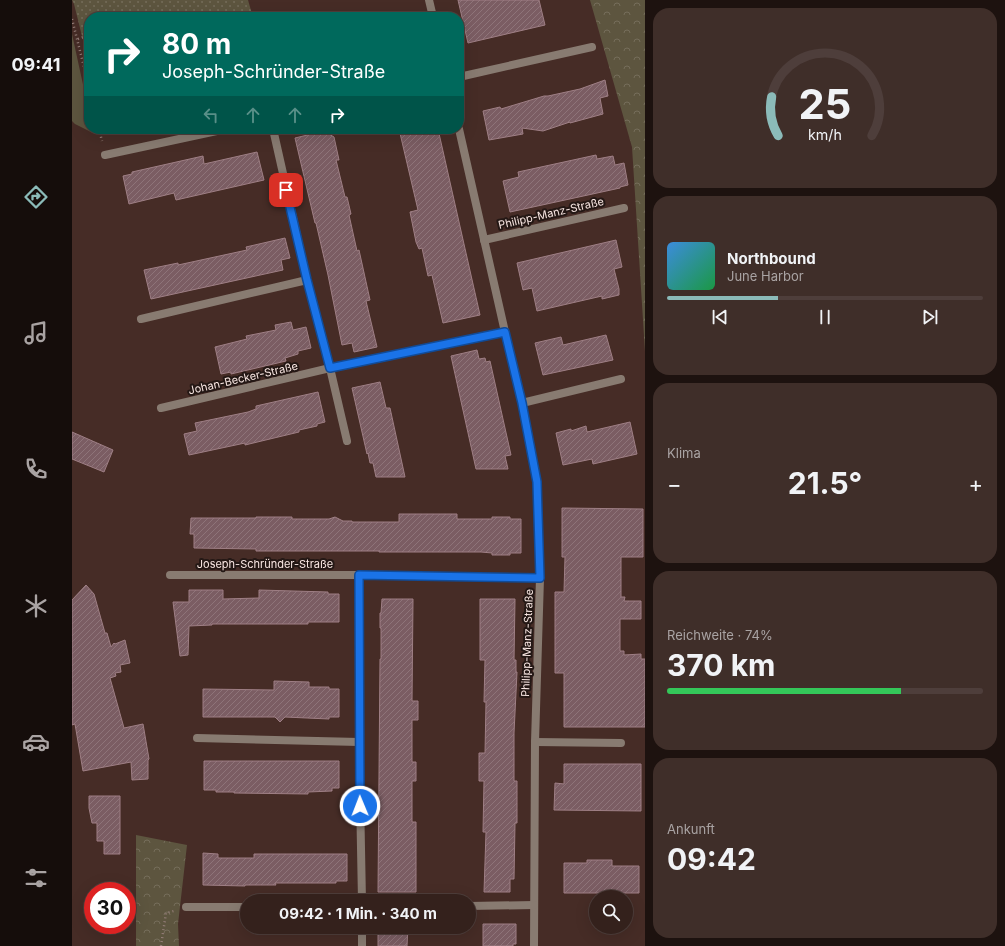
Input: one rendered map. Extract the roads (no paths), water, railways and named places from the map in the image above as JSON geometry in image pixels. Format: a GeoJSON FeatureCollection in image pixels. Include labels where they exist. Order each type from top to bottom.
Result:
{"type":"FeatureCollection","features":[{"type":"Feature","properties":{"kind":"street"},"geometry":{"type":"LineString","coordinates":[[429,0],[432,12]]}},
{"type":"Feature","properties":{"kind":"street"},"geometry":{"type":"LineString","coordinates":[[464,76],[592,47]]}},
{"type":"Feature","properties":{"kind":"street"},"geometry":{"type":"LineString","coordinates":[[105,155],[203,134]]}},
{"type":"Feature","properties":{"kind":"street"},"geometry":{"type":"LineString","coordinates":[[274,134],[307,280],[347,441]]}},
{"type":"Feature","properties":{"kind":"street","name":"Philipp-Manz-Straße"},"geometry":{"type":"LineString","coordinates":[[460,134],[522,403],[537,482],[540,578],[535,742],[534,946]]}},
{"type":"Feature","properties":{"kind":"street","name":"Philipp-Manz-Straße"},"geometry":{"type":"LineString","coordinates":[[484,240],[624,208]]}},
{"type":"Feature","properties":{"kind":"street"},"geometry":{"type":"LineString","coordinates":[[141,318],[307,280]]}},
{"type":"Feature","properties":{"kind":"street","name":"Johan-Becker-Straße"},"geometry":{"type":"LineString","coordinates":[[161,408],[330,368],[505,332]]}},
{"type":"Feature","properties":{"kind":"street"},"geometry":{"type":"LineString","coordinates":[[522,403],[621,379]]}},
{"type":"Feature","properties":{"kind":"street","name":"Joseph-Schründer-Straße"},"geometry":{"type":"LineString","coordinates":[[170,575],[359,575],[540,578]]}},
{"type":"Feature","properties":{"kind":"street"},"geometry":{"type":"LineString","coordinates":[[359,575],[359,742],[362,894]]}},
{"type":"Feature","properties":{"kind":"street"},"geometry":{"type":"LineString","coordinates":[[197,738],[359,742]]}},
{"type":"Feature","properties":{"kind":"street"},"geometry":{"type":"LineString","coordinates":[[535,742],[621,743]]}},
{"type":"Feature","properties":{"kind":"street"},"geometry":{"type":"LineString","coordinates":[[476,906],[534,905]]}},
{"type":"Feature","properties":{"kind":"street"},"geometry":{"type":"LineString","coordinates":[[186,907],[240,907]]}},
{"type":"Feature","properties":{"kind":"street"},"geometry":{"type":"LineString","coordinates":[[362,934],[362,946]]}}]}
